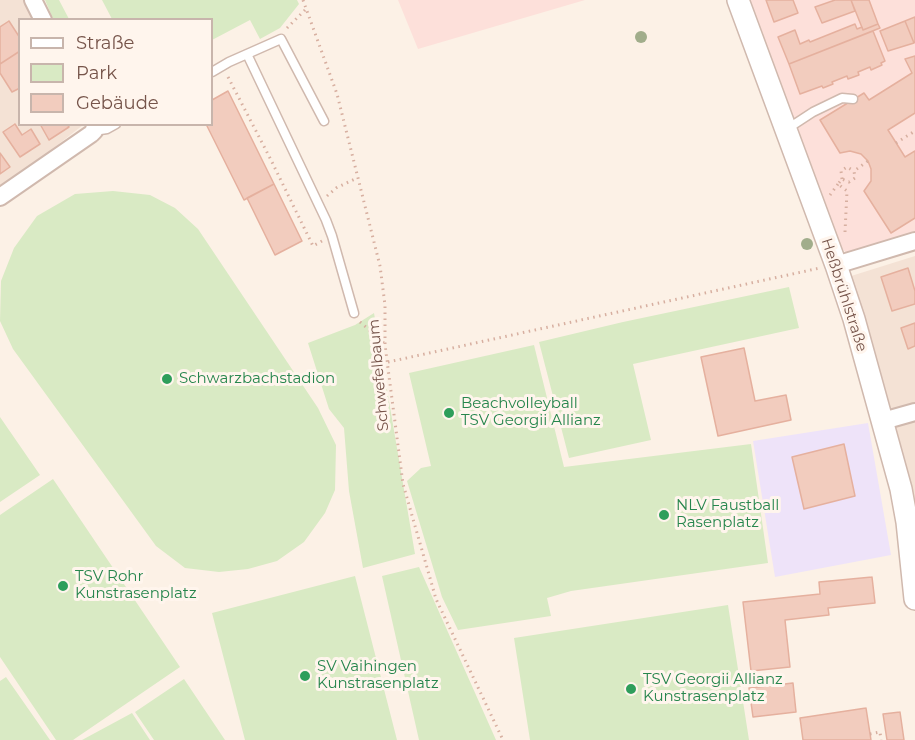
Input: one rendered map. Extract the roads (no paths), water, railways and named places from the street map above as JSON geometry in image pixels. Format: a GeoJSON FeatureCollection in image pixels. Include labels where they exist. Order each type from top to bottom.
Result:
{"type":"FeatureCollection","features":[{"type":"Feature","properties":{"kind":"street"},"geometry":{"type":"LineString","coordinates":[[33,0],[42,18]]}},
{"type":"Feature","properties":{"kind":"street","name":"Heßbrühlstraße"},"geometry":{"type":"LineString","coordinates":[[738,0],[836,265],[856,327],[901,489],[912,552],[915,599]]}},
{"type":"Feature","properties":{"kind":"street"},"geometry":{"type":"LineString","coordinates":[[0,197],[91,134],[94,128]]}},
{"type":"Feature","properties":{"kind":"street"},"geometry":{"type":"LineString","coordinates":[[836,265],[915,241]]}},
{"type":"Feature","properties":{"kind":"street"},"geometry":{"type":"LineString","coordinates":[[883,421],[915,412]]}},
{"type":"Feature","properties":{"kind":"lane"},"geometry":{"type":"LineString","coordinates":[[213,71],[281,39],[324,121]]}},
{"type":"Feature","properties":{"kind":"lane"},"geometry":{"type":"LineString","coordinates":[[246,54],[319,203],[332,236],[354,313]]}},
{"type":"Feature","properties":{"kind":"lane"},"geometry":{"type":"LineString","coordinates":[[786,130],[813,112],[842,98],[853,99]]}},
{"type":"Feature","properties":{"kind":"lane"},"geometry":{"type":"LineString","coordinates":[[94,128],[107,129],[112,126]]}},
{"type":"Feature","properties":{"kind":"place","name":"Schwarzbachstadion"},"geometry":{"type":"Point","coordinates":[167,379]}},
{"type":"Feature","properties":{"kind":"place","name":"Beachvolleyball TSV Georgii Allianz"},"geometry":{"type":"Point","coordinates":[449,413]}},
{"type":"Feature","properties":{"kind":"place","name":"NLV Faustball Rasenplatz"},"geometry":{"type":"Point","coordinates":[664,515]}},
{"type":"Feature","properties":{"kind":"place","name":"TSV Rohr Kunstrasenplatz"},"geometry":{"type":"Point","coordinates":[63,586]}},
{"type":"Feature","properties":{"kind":"place","name":"SV Vaihingen Kunstrasenplatz"},"geometry":{"type":"Point","coordinates":[305,676]}},
{"type":"Feature","properties":{"kind":"place","name":"TSV Georgii Allianz Kunstrasenplatz"},"geometry":{"type":"Point","coordinates":[631,689]}}]}
